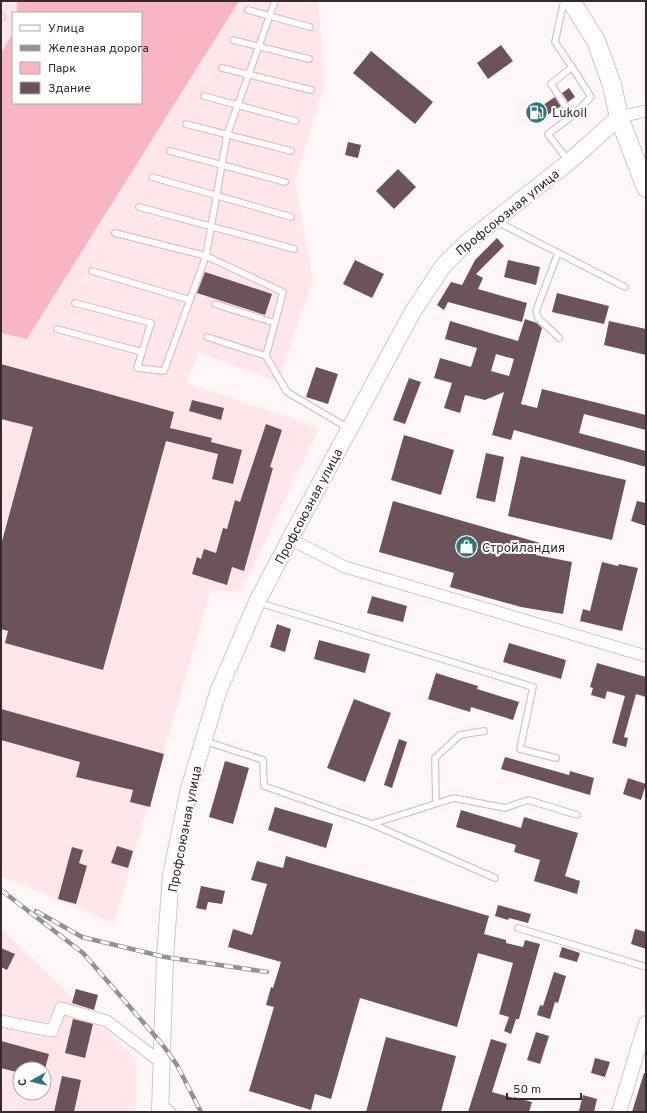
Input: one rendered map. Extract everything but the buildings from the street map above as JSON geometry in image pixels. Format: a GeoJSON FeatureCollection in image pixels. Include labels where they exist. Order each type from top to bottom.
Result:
{"type":"FeatureCollection","features":[{"type":"Feature","properties":{"kind":"main road"},"geometry":{"type":"LineString","coordinates":[[572,1],[596,41],[612,85],[619,117],[646,188]]}},
{"type":"Feature","properties":{"kind":"main road","name":"Профсоюзная улица"},"geometry":{"type":"LineString","coordinates":[[160,1106],[165,957],[172,875],[189,789],[218,692],[257,602],[412,313],[442,266],[467,242],[569,162],[619,117]]}},
{"type":"Feature","properties":{"kind":"street"},"geometry":{"type":"LineString","coordinates":[[619,117],[646,111]]}},
{"type":"Feature","properties":{"kind":"street"},"geometry":{"type":"LineString","coordinates":[[290,539],[345,567],[646,656]]}},
{"type":"Feature","properties":{"kind":"street"},"geometry":{"type":"LineString","coordinates":[[1,1021],[52,1031],[61,1008],[107,1020],[162,1062]]}},
{"type":"Feature","properties":{"kind":"street"},"geometry":{"type":"LineString","coordinates":[[619,1112],[646,1024]]}},
{"type":"Feature","properties":{"kind":"lane"},"geometry":{"type":"LineString","coordinates":[[75,303],[151,322],[137,368],[164,370],[206,256],[227,135],[275,1]]}},
{"type":"Feature","properties":{"kind":"lane"},"geometry":{"type":"LineString","coordinates":[[564,1],[555,42],[592,97],[572,116],[548,134],[569,162]]}},
{"type":"Feature","properties":{"kind":"lane"},"geometry":{"type":"LineString","coordinates":[[248,10],[310,27]]}},
{"type":"Feature","properties":{"kind":"lane"},"geometry":{"type":"LineString","coordinates":[[233,40],[309,59]]}},
{"type":"Feature","properties":{"kind":"lane"},"geometry":{"type":"LineString","coordinates":[[572,67],[551,84],[572,116]]}},
{"type":"Feature","properties":{"kind":"lane"},"geometry":{"type":"LineString","coordinates":[[222,68],[311,90]]}},
{"type":"Feature","properties":{"kind":"lane"},"geometry":{"type":"LineString","coordinates":[[204,96],[296,121]]}},
{"type":"Feature","properties":{"kind":"lane"},"geometry":{"type":"LineString","coordinates":[[186,124],[291,151]]}},
{"type":"Feature","properties":{"kind":"lane"},"geometry":{"type":"LineString","coordinates":[[170,151],[284,182]]}},
{"type":"Feature","properties":{"kind":"lane"},"geometry":{"type":"LineString","coordinates":[[152,177],[291,217]]}},
{"type":"Feature","properties":{"kind":"lane"},"geometry":{"type":"LineString","coordinates":[[139,207],[294,249]]}},
{"type":"Feature","properties":{"kind":"lane"},"geometry":{"type":"LineString","coordinates":[[494,220],[624,287]]}},
{"type":"Feature","properties":{"kind":"lane"},"geometry":{"type":"LineString","coordinates":[[115,233],[206,256],[284,292],[266,356]]}},
{"type":"Feature","properties":{"kind":"lane"},"geometry":{"type":"LineString","coordinates":[[558,253],[536,311],[538,318],[558,338]]}},
{"type":"Feature","properties":{"kind":"lane"},"geometry":{"type":"LineString","coordinates":[[92,271],[190,300]]}},
{"type":"Feature","properties":{"kind":"lane"},"geometry":{"type":"LineString","coordinates":[[215,304],[275,323]]}},
{"type":"Feature","properties":{"kind":"lane"},"geometry":{"type":"LineString","coordinates":[[57,329],[142,352]]}},
{"type":"Feature","properties":{"kind":"lane"},"geometry":{"type":"LineString","coordinates":[[207,337],[266,356],[288,392],[350,429]]}},
{"type":"Feature","properties":{"kind":"lane"},"geometry":{"type":"LineString","coordinates":[[257,602],[532,687],[520,749],[556,758]]}},
{"type":"Feature","properties":{"kind":"lane"},"geometry":{"type":"LineString","coordinates":[[436,803],[435,758],[460,735],[484,732]]}},
{"type":"Feature","properties":{"kind":"lane"},"geometry":{"type":"LineString","coordinates":[[203,741],[263,760],[264,786],[372,824],[495,878]]}},
{"type":"Feature","properties":{"kind":"lane"},"geometry":{"type":"LineString","coordinates":[[372,824],[454,798],[505,808],[528,800],[577,814]]}},
{"type":"Feature","properties":{"kind":"lane"},"geometry":{"type":"LineString","coordinates":[[518,928],[646,967]]}},
{"type":"Feature","properties":{"kind":"lane"},"geometry":{"type":"LineString","coordinates":[[160,1106],[173,1112]]}},
{"type":"Feature","properties":{"kind":"shaded area"},"geometry":{"type":"Polygon","coordinates":[[[1,1],[17,1],[17,12],[12,12],[12,35],[1,53],[1,1]]]}},
{"type":"Feature","properties":{"kind":"shaded area"},"geometry":{"type":"Polygon","coordinates":[[[239,1],[318,1],[325,84],[295,181],[313,280],[278,382],[198,352],[187,383],[319,428],[241,592],[211,590],[114,923],[1,876],[1,333],[27,339],[239,1]]]}},
{"type":"Feature","properties":{"kind":"shaded area"},"geometry":{"type":"Polygon","coordinates":[[[1,928],[136,1059],[136,1112],[1,1112],[1,928]]]}},
{"type":"Feature","properties":{"kind":"green space"},"geometry":{"type":"Polygon","coordinates":[[[17,1],[239,1],[27,339],[1,333],[1,53],[12,35],[12,104],[142,104],[142,12],[17,12],[17,1]]]}},
{"type":"Feature","properties":{"kind":"railway"},"geometry":{"type":"LineString","coordinates":[[1,890],[83,953],[162,1044],[177,1065],[201,1112]]}},
{"type":"Feature","properties":{"kind":"railway"},"geometry":{"type":"LineString","coordinates":[[36,911],[82,937],[165,957],[267,972]]}},
{"type":"Feature","properties":{"kind":"place","name":"Lukoil"},"geometry":{"type":"Point","coordinates":[536,112]}},
{"type":"Feature","properties":{"kind":"place","name":"Стройландия"},"geometry":{"type":"Point","coordinates":[467,547]}}]}
